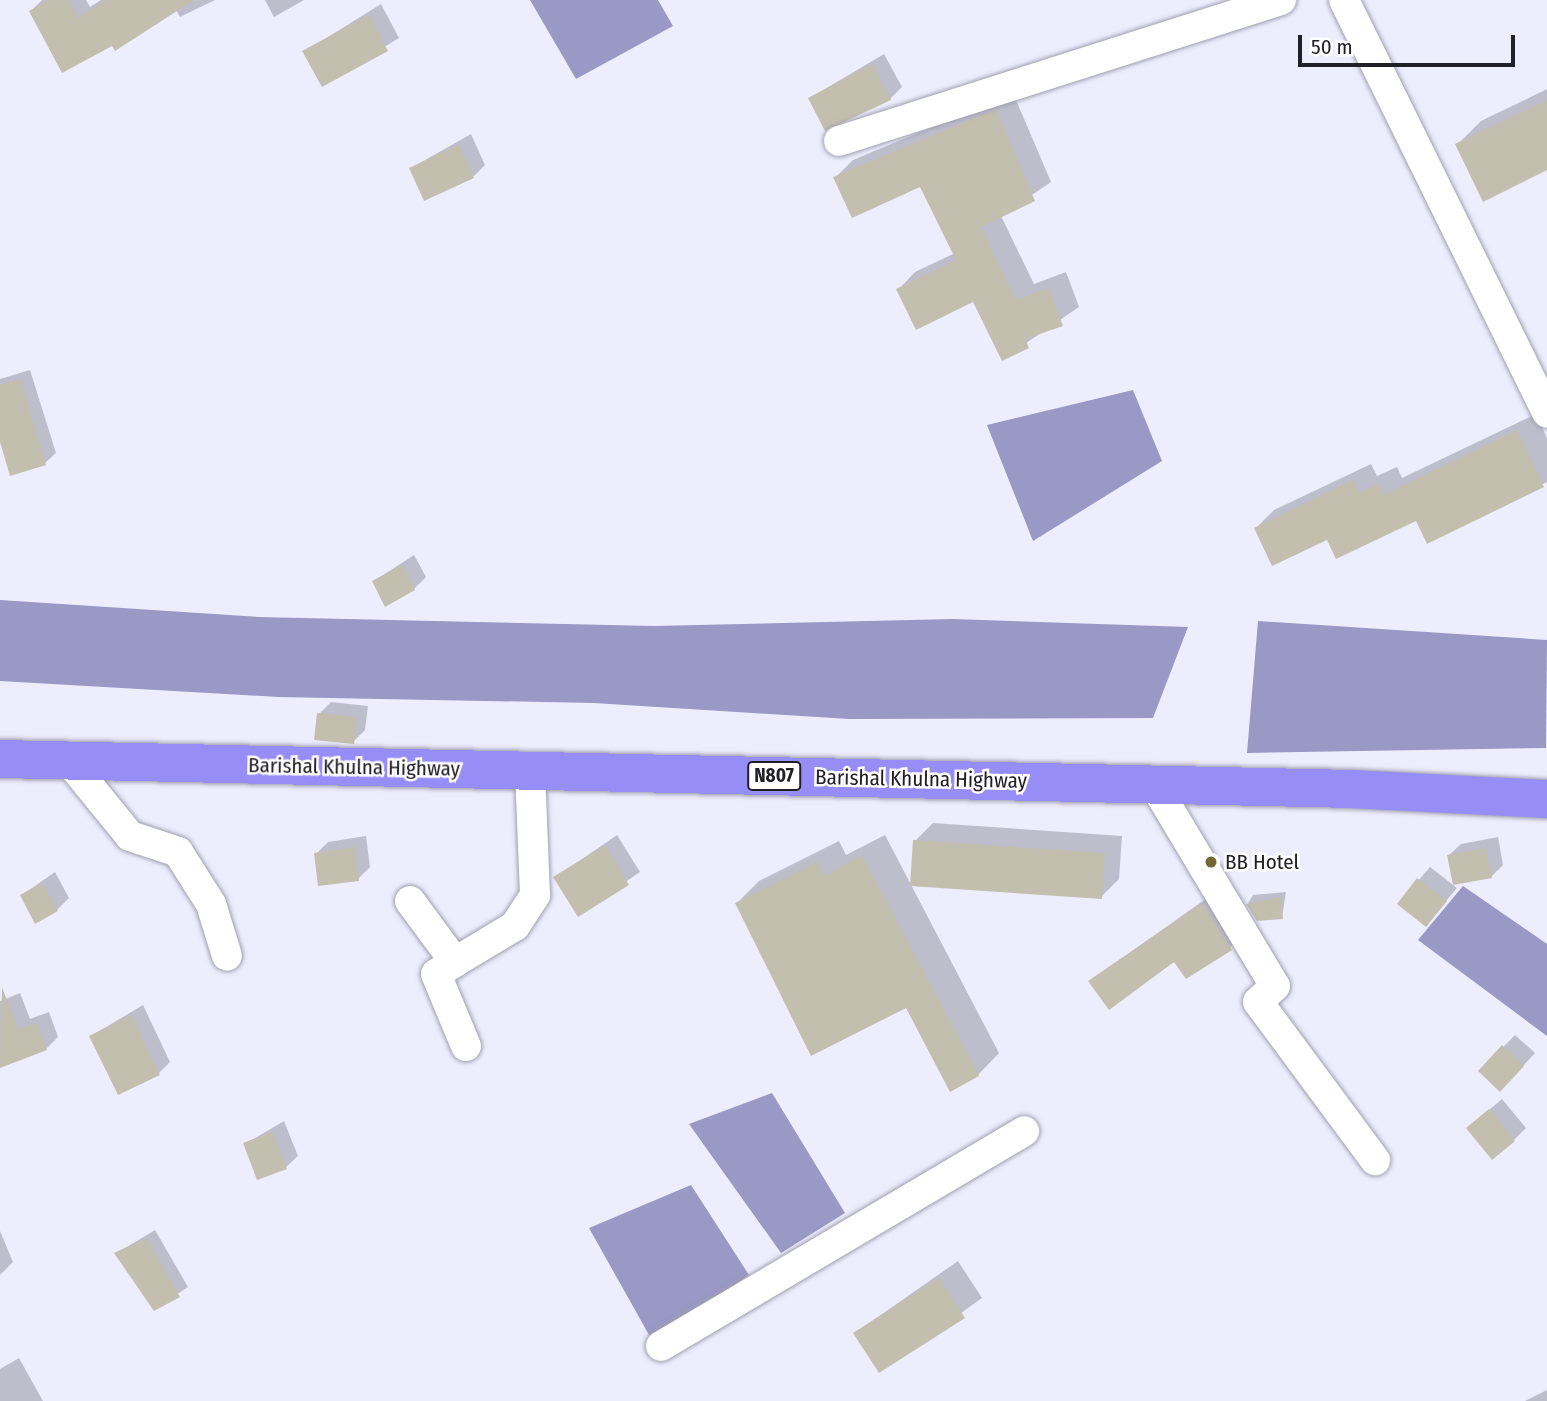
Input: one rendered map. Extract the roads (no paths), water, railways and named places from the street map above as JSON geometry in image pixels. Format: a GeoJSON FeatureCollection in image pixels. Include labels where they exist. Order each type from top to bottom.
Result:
{"type":"FeatureCollection","features":[{"type":"Feature","properties":{"kind":"highway","name":"Barishal Khulna Highway"},"geometry":{"type":"LineString","coordinates":[[0,759],[1154,784],[1547,799]]}},
{"type":"Feature","properties":{"kind":"street"},"geometry":{"type":"LineString","coordinates":[[839,141],[1281,0]]}},
{"type":"Feature","properties":{"kind":"street"},"geometry":{"type":"LineString","coordinates":[[1344,0],[1547,413]]}},
{"type":"Feature","properties":{"kind":"street"},"geometry":{"type":"LineString","coordinates":[[68,760],[130,836],[178,852],[211,904],[227,956]]}},
{"type":"Feature","properties":{"kind":"street"},"geometry":{"type":"LineString","coordinates":[[466,1046],[436,974],[515,926],[535,895],[530,771]]}},
{"type":"Feature","properties":{"kind":"street"},"geometry":{"type":"LineString","coordinates":[[1154,784],[1275,986],[1258,1002],[1375,1160]]}},
{"type":"Feature","properties":{"kind":"street"},"geometry":{"type":"LineString","coordinates":[[410,901],[455,962]]}},
{"type":"Feature","properties":{"kind":"street"},"geometry":{"type":"LineString","coordinates":[[661,1346],[1024,1131]]}},
{"type":"Feature","properties":{"kind":"water"},"geometry":{"type":"Polygon","coordinates":[[[530,0],[658,0],[673,26],[576,79],[530,0]]]}},
{"type":"Feature","properties":{"kind":"water"},"geometry":{"type":"Polygon","coordinates":[[[1133,390],[1162,461],[1033,541],[987,425],[1133,390]]]}},
{"type":"Feature","properties":{"kind":"water"},"geometry":{"type":"Polygon","coordinates":[[[0,600],[259,617],[654,626],[953,619],[1188,627],[1153,718],[849,719],[594,703],[278,697],[0,681],[0,600]]]}},
{"type":"Feature","properties":{"kind":"water"},"geometry":{"type":"Polygon","coordinates":[[[1258,621],[1547,640],[1546,748],[1247,753],[1258,621]]]}},
{"type":"Feature","properties":{"kind":"water"},"geometry":{"type":"Polygon","coordinates":[[[1463,886],[1547,944],[1547,1036],[1418,940],[1463,886]]]}},
{"type":"Feature","properties":{"kind":"water"},"geometry":{"type":"Polygon","coordinates":[[[772,1093],[845,1213],[781,1253],[689,1124],[772,1093]]]}},
{"type":"Feature","properties":{"kind":"water"},"geometry":{"type":"Polygon","coordinates":[[[691,1185],[749,1275],[653,1342],[589,1228],[691,1185]]]}},
{"type":"Feature","properties":{"kind":"place","name":"BB Hotel"},"geometry":{"type":"Point","coordinates":[1211,862]}}]}
